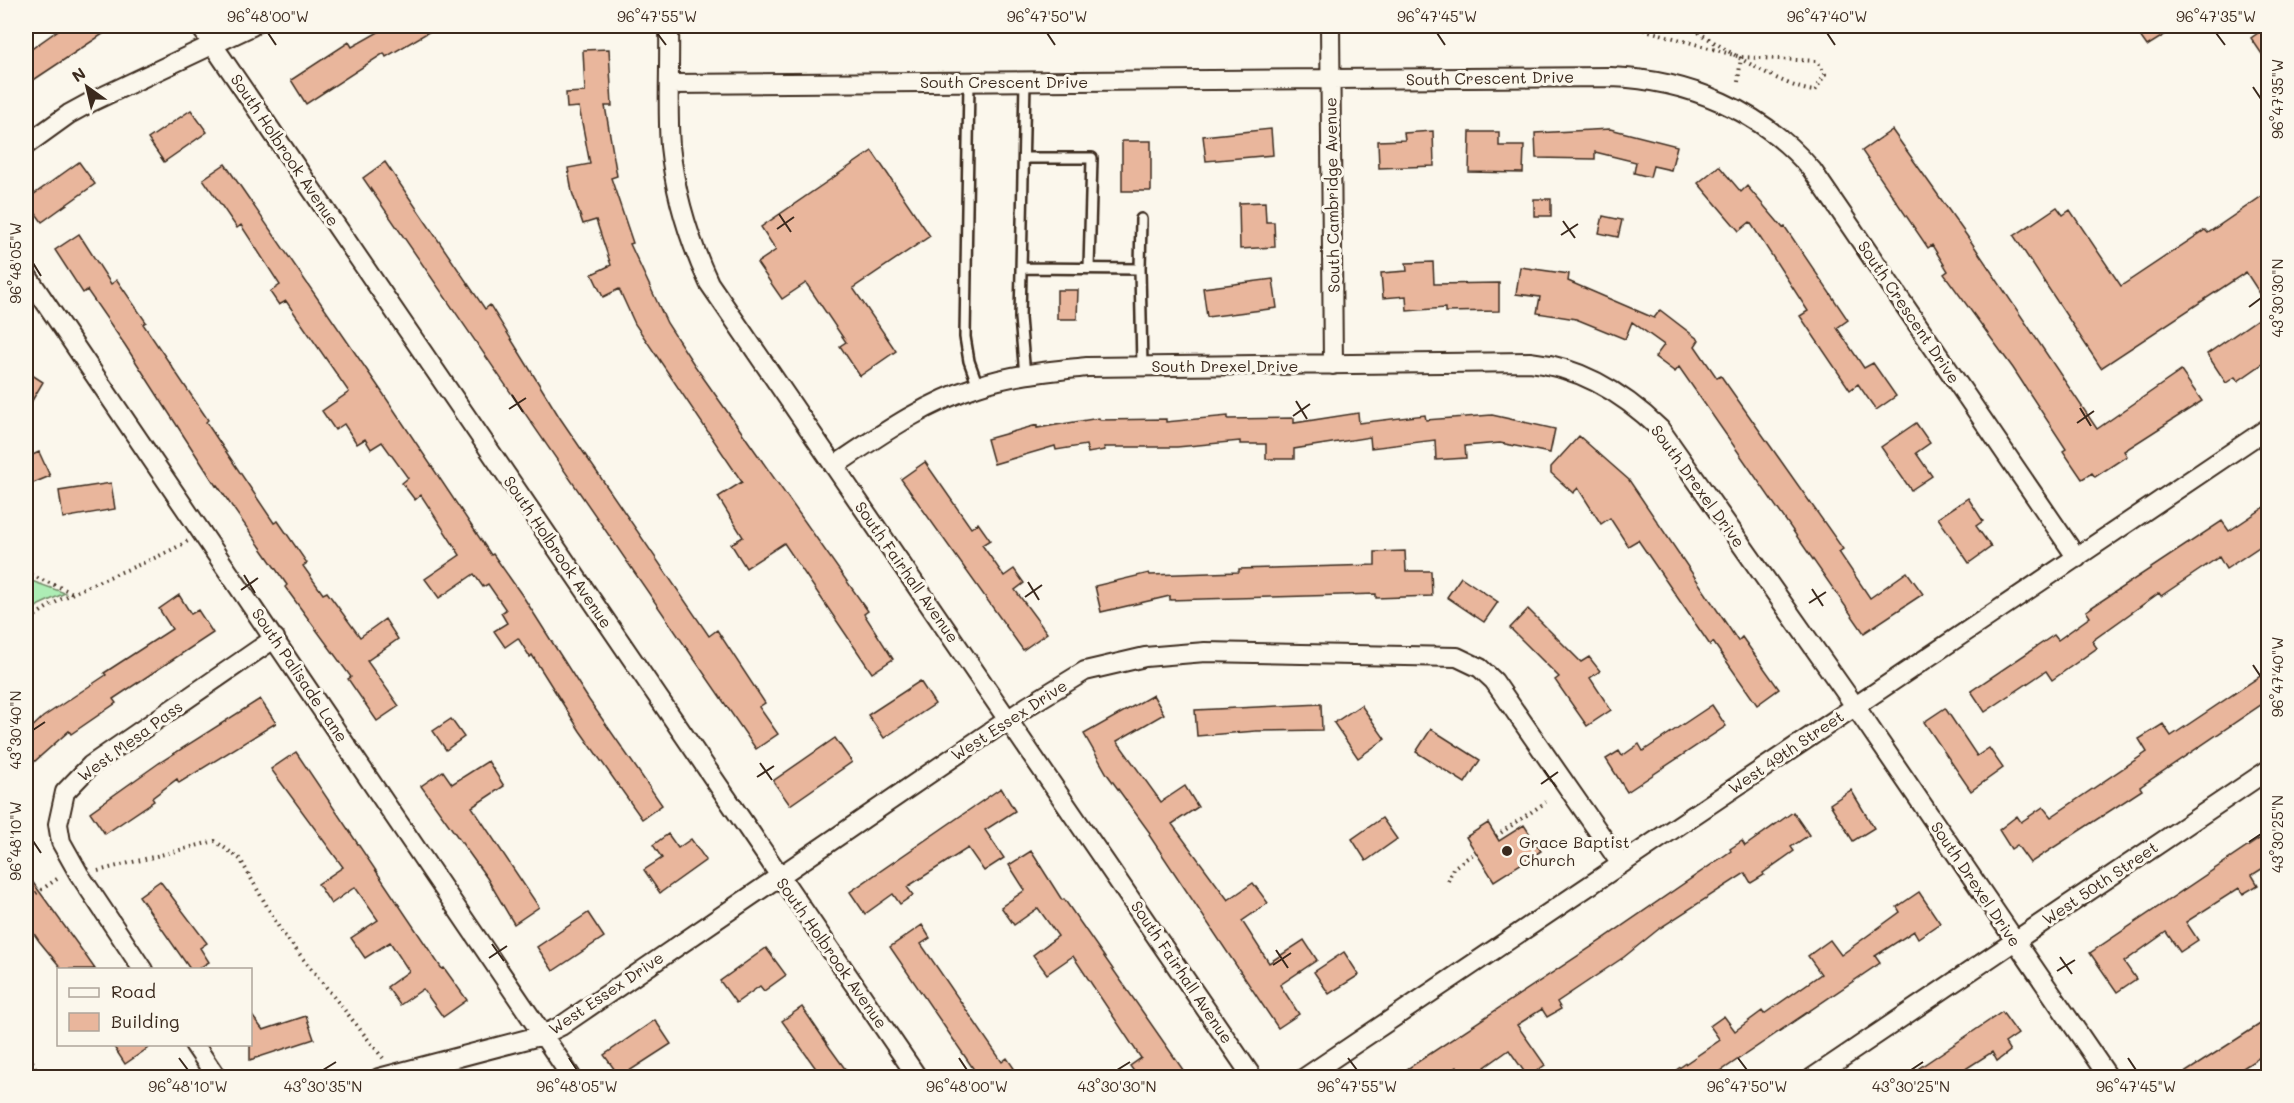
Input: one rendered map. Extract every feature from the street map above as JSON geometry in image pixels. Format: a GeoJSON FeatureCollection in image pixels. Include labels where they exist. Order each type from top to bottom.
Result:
{"type":"FeatureCollection","features":[{"type":"Feature","properties":{"kind":"street","name":"South Holbrook Avenue"},"geometry":{"type":"LineString","coordinates":[[200,26],[918,1077]]}},
{"type":"Feature","properties":{"kind":"street"},"geometry":{"type":"LineString","coordinates":[[26,145],[84,106],[252,26]]}},
{"type":"Feature","properties":{"kind":"street","name":"South Fairhall Avenue"},"geometry":{"type":"LineString","coordinates":[[669,26],[670,147],[678,197],[698,260],[709,283],[1254,1077]]}},
{"type":"Feature","properties":{"kind":"street","name":"South Cambridge Avenue"},"geometry":{"type":"LineString","coordinates":[[1330,26],[1333,365]]}},
{"type":"Feature","properties":{"kind":"street","name":"South Crescent Drive"},"geometry":{"type":"LineString","coordinates":[[670,84],[1634,78],[1697,90],[1736,108],[1768,129],[1812,170],[2077,558]]}},
{"type":"Feature","properties":{"kind":"street","name":"South Palisade Lane"},"geometry":{"type":"LineString","coordinates":[[26,274],[572,1077]]}},
{"type":"Feature","properties":{"kind":"street","name":"South Drexel Drive"},"geometry":{"type":"LineString","coordinates":[[834,466],[903,420],[978,386],[1025,375],[1087,367],[1142,366],[1546,364],[1570,370],[1629,402],[1660,429],[1855,705],[2109,1077]]}},
{"type":"Feature","properties":{"kind":"street","name":"West 49th Street"},"geometry":{"type":"LineString","coordinates":[[1304,1077],[2268,428]]}},
{"type":"Feature","properties":{"kind":"street","name":"West Mesa Pass"},"geometry":{"type":"LineString","coordinates":[[142,968],[79,874],[61,842],[58,824],[65,792],[91,765],[275,638]]}},
{"type":"Feature","properties":{"kind":"street","name":"West Essex Drive"},"geometry":{"type":"LineString","coordinates":[[379,1077],[543,1035],[561,1026],[1009,719],[1085,671],[1145,657],[1205,652],[1457,657],[1480,668],[1494,681],[1621,864]]}},
{"type":"Feature","properties":{"kind":"street","name":"West 50th Street"},"geometry":{"type":"LineString","coordinates":[[1812,1077],[2268,770]]}},
{"type":"Feature","properties":{"kind":"street"},"geometry":{"type":"LineString","coordinates":[[195,1046],[217,1077]]}},
{"type":"Feature","properties":{"kind":"lane"},"geometry":{"type":"LineString","coordinates":[[969,82],[965,337],[978,386]]}},
{"type":"Feature","properties":{"kind":"lane"},"geometry":{"type":"LineString","coordinates":[[1025,82],[1020,318],[1025,375]]}},
{"type":"Feature","properties":{"kind":"lane"},"geometry":{"type":"LineString","coordinates":[[1024,158],[1092,158],[1089,268]]}},
{"type":"Feature","properties":{"kind":"lane"},"geometry":{"type":"LineString","coordinates":[[1141,219],[1142,366]]}},
{"type":"Feature","properties":{"kind":"lane"},"geometry":{"type":"LineString","coordinates":[[1021,268],[1140,268]]}},
{"type":"Feature","properties":{"kind":"path"},"geometry":{"type":"LineString","coordinates":[[1639,26],[1642,30],[1741,57],[1817,61],[1825,74],[1815,91],[1801,90],[1741,57],[1689,26]]}},
{"type":"Feature","properties":{"kind":"path"},"geometry":{"type":"LineString","coordinates":[[1738,82],[1741,57]]}},
{"type":"Feature","properties":{"kind":"path"},"geometry":{"type":"LineString","coordinates":[[26,622],[53,601],[163,555],[203,532]]}},
{"type":"Feature","properties":{"kind":"path"},"geometry":{"type":"LineString","coordinates":[[26,573],[74,593]]}},
{"type":"Feature","properties":{"kind":"path"},"geometry":{"type":"LineString","coordinates":[[1496,836],[1546,802]]}},
{"type":"Feature","properties":{"kind":"path"},"geometry":{"type":"LineString","coordinates":[[94,872],[215,841],[240,859],[281,932],[383,1058]]}},
{"type":"Feature","properties":{"kind":"path"},"geometry":{"type":"LineString","coordinates":[[1448,881],[1453,868],[1476,852]]}},
{"type":"Feature","properties":{"kind":"path"},"geometry":{"type":"LineString","coordinates":[[26,900],[60,877]]}},
{"type":"Feature","properties":{"kind":"path"},"geometry":{"type":"LineString","coordinates":[[26,1051],[42,1077]]}},
{"type":"Feature","properties":{"kind":"green space"},"geometry":{"type":"Polygon","coordinates":[[[26,579],[65,593],[39,605],[26,616],[26,579]]]}},
{"type":"Feature","properties":{"kind":"building"},"geometry":{"type":"Polygon","coordinates":[[[64,26],[115,26],[26,85],[26,53],[64,26]]]}},
{"type":"Feature","properties":{"kind":"building"},"geometry":{"type":"Polygon","coordinates":[[[389,26],[439,26],[386,57],[384,53],[306,104],[291,80],[349,42],[352,47],[389,26]]]}},
{"type":"Feature","properties":{"kind":"building"},"geometry":{"type":"Polygon","coordinates":[[[2133,26],[2179,26],[2147,46],[2133,26]]]}},
{"type":"Feature","properties":{"kind":"building"},"geometry":{"type":"Polygon","coordinates":[[[2268,26],[2268,63],[2251,38],[2268,26]]]}},
{"type":"Feature","properties":{"kind":"building"},"geometry":{"type":"Polygon","coordinates":[[[609,49],[612,106],[605,106],[617,176],[611,178],[633,243],[630,244],[667,323],[868,611],[864,614],[893,659],[872,673],[784,543],[746,568],[731,544],[743,537],[718,497],[742,482],[635,324],[619,289],[603,297],[592,274],[611,265],[596,220],[583,224],[572,192],[568,168],[590,164],[579,107],[567,108],[566,93],[585,92],[583,50],[609,49]]]}},
{"type":"Feature","properties":{"kind":"building"},"geometry":{"type":"Polygon","coordinates":[[[191,110],[207,132],[164,162],[148,139],[191,110]]]}},
{"type":"Feature","properties":{"kind":"building"},"geometry":{"type":"Polygon","coordinates":[[[1271,129],[1273,155],[1206,161],[1203,136],[1271,129]]]}},
{"type":"Feature","properties":{"kind":"building"},"geometry":{"type":"Polygon","coordinates":[[[1610,129],[1677,146],[1671,170],[1653,166],[1650,177],[1634,173],[1636,162],[1595,152],[1595,159],[1536,158],[1535,133],[1610,129]]]}},
{"type":"Feature","properties":{"kind":"building"},"geometry":{"type":"Polygon","coordinates":[[[1892,130],[1972,243],[2097,429],[2181,371],[2202,401],[2124,451],[2127,456],[2095,477],[2092,473],[2082,479],[2063,451],[2066,449],[2013,368],[1944,274],[1948,271],[1932,245],[1928,248],[1862,151],[1892,130]]]}},
{"type":"Feature","properties":{"kind":"building"},"geometry":{"type":"Polygon","coordinates":[[[1433,131],[1434,166],[1379,168],[1378,141],[1405,140],[1404,133],[1433,131]]]}},
{"type":"Feature","properties":{"kind":"building"},"geometry":{"type":"Polygon","coordinates":[[[1470,132],[1499,132],[1499,146],[1524,146],[1523,173],[1469,172],[1470,132]]]}},
{"type":"Feature","properties":{"kind":"building"},"geometry":{"type":"Polygon","coordinates":[[[1122,141],[1151,141],[1151,191],[1122,191],[1122,141]]]}},
{"type":"Feature","properties":{"kind":"building"},"geometry":{"type":"Polygon","coordinates":[[[872,151],[930,236],[853,288],[896,351],[860,376],[840,346],[846,342],[806,283],[782,299],[757,263],[776,250],[761,227],[872,151]]]}},
{"type":"Feature","properties":{"kind":"building"},"geometry":{"type":"Polygon","coordinates":[[[79,162],[95,184],[42,222],[26,200],[79,162]]]}},
{"type":"Feature","properties":{"kind":"building"},"geometry":{"type":"Polygon","coordinates":[[[385,162],[485,309],[490,305],[560,418],[709,636],[717,630],[765,703],[759,707],[778,734],[756,749],[363,178],[385,162]]]}},
{"type":"Feature","properties":{"kind":"building"},"geometry":{"type":"Polygon","coordinates":[[[225,164],[491,555],[493,554],[524,598],[589,700],[662,805],[642,819],[580,731],[532,655],[530,657],[518,638],[505,647],[494,631],[507,623],[501,613],[506,610],[488,584],[483,587],[474,574],[439,598],[425,579],[460,555],[421,495],[415,500],[402,483],[408,478],[382,442],[371,449],[365,439],[357,444],[344,424],[335,430],[322,411],[349,392],[286,301],[279,305],[270,292],[280,285],[241,225],[237,228],[203,179],[225,164]]]}},
{"type":"Feature","properties":{"kind":"building"},"geometry":{"type":"Polygon","coordinates":[[[1719,166],[1741,192],[1747,186],[1783,228],[1785,227],[1848,320],[1837,328],[1864,368],[1873,363],[1896,396],[1876,410],[1858,384],[1850,390],[1800,316],[1808,311],[1750,222],[1739,231],[1698,183],[1719,166]]]}},
{"type":"Feature","properties":{"kind":"building"},"geometry":{"type":"Polygon","coordinates":[[[2268,192],[2268,306],[2246,272],[2101,368],[2014,236],[2057,207],[2063,215],[2070,210],[2121,286],[2205,230],[2208,233],[2268,192]]]}},
{"type":"Feature","properties":{"kind":"building"},"geometry":{"type":"Polygon","coordinates":[[[1534,199],[1551,199],[1551,216],[1534,216],[1534,199]]]}},
{"type":"Feature","properties":{"kind":"building"},"geometry":{"type":"Polygon","coordinates":[[[1265,202],[1266,222],[1274,222],[1275,247],[1240,249],[1239,203],[1265,202]]]}},
{"type":"Feature","properties":{"kind":"building"},"geometry":{"type":"Polygon","coordinates":[[[1603,216],[1622,220],[1618,237],[1599,233],[1603,216]]]}},
{"type":"Feature","properties":{"kind":"building"},"geometry":{"type":"Polygon","coordinates":[[[79,234],[111,284],[117,280],[146,322],[143,324],[208,420],[206,422],[274,523],[278,521],[307,563],[303,566],[323,594],[327,592],[360,637],[385,619],[398,639],[367,661],[399,706],[377,721],[348,679],[351,677],[285,587],[287,585],[216,486],[125,345],[87,290],[83,293],[55,250],[79,234]]]}},
{"type":"Feature","properties":{"kind":"building"},"geometry":{"type":"Polygon","coordinates":[[[1433,262],[1434,284],[1499,283],[1499,311],[1445,312],[1445,308],[1407,311],[1406,296],[1383,298],[1381,273],[1407,271],[1406,263],[1433,262]]]}},
{"type":"Feature","properties":{"kind":"building"},"geometry":{"type":"Polygon","coordinates":[[[1520,267],[1569,274],[1568,281],[1654,318],[1660,310],[1699,340],[1695,346],[1717,378],[1721,376],[1843,549],[1839,552],[1870,598],[1907,572],[1923,594],[1864,633],[1679,367],[1675,372],[1655,357],[1664,345],[1632,322],[1625,339],[1576,319],[1537,313],[1540,297],[1516,294],[1520,267]]]}},
{"type":"Feature","properties":{"kind":"building"},"geometry":{"type":"Polygon","coordinates":[[[1273,279],[1277,308],[1207,317],[1203,288],[1273,279]]]}},
{"type":"Feature","properties":{"kind":"building"},"geometry":{"type":"Polygon","coordinates":[[[1057,290],[1078,290],[1077,319],[1057,319],[1057,290]]]}},
{"type":"Feature","properties":{"kind":"building"},"geometry":{"type":"Polygon","coordinates":[[[2268,312],[2268,360],[2238,381],[2235,377],[2226,383],[2207,354],[2268,312]]]}},
{"type":"Feature","properties":{"kind":"building"},"geometry":{"type":"Polygon","coordinates":[[[26,371],[43,382],[26,411],[26,371]]]}},
{"type":"Feature","properties":{"kind":"building"},"geometry":{"type":"Polygon","coordinates":[[[1358,413],[1359,423],[1425,415],[1426,420],[1492,415],[1555,429],[1550,453],[1500,443],[1465,446],[1466,458],[1436,460],[1435,440],[1371,448],[1370,437],[1294,449],[1294,459],[1266,459],[1266,444],[1240,444],[1240,441],[1177,447],[1104,447],[1105,450],[1088,453],[1086,445],[1056,450],[1055,446],[994,464],[987,439],[1037,425],[1037,428],[1099,418],[1100,420],[1166,419],[1166,422],[1228,416],[1228,419],[1294,418],[1294,423],[1358,413]]]}},
{"type":"Feature","properties":{"kind":"building"},"geometry":{"type":"Polygon","coordinates":[[[1916,423],[1930,443],[1916,453],[1932,476],[1911,490],[1881,447],[1916,423]]]}},
{"type":"Feature","properties":{"kind":"building"},"geometry":{"type":"Polygon","coordinates":[[[1579,436],[1629,480],[1738,641],[1742,637],[1779,689],[1757,705],[1713,642],[1710,645],[1638,540],[1628,546],[1610,518],[1601,524],[1578,488],[1573,493],[1551,473],[1551,467],[1579,436]]]}},
{"type":"Feature","properties":{"kind":"building"},"geometry":{"type":"Polygon","coordinates":[[[39,452],[50,476],[26,486],[26,458],[39,452]]]}},
{"type":"Feature","properties":{"kind":"building"},"geometry":{"type":"Polygon","coordinates":[[[925,462],[971,528],[978,523],[990,540],[982,545],[1004,576],[1014,569],[1024,583],[1015,590],[1047,633],[1023,650],[901,479],[925,462]]]}},
{"type":"Feature","properties":{"kind":"building"},"geometry":{"type":"Polygon","coordinates":[[[111,483],[115,509],[63,518],[59,491],[111,483]]]}},
{"type":"Feature","properties":{"kind":"building"},"geometry":{"type":"Polygon","coordinates":[[[1968,498],[1983,521],[1976,526],[1991,547],[1969,563],[1938,518],[1968,498]]]}},
{"type":"Feature","properties":{"kind":"building"},"geometry":{"type":"Polygon","coordinates":[[[2268,505],[2268,541],[2226,569],[2219,557],[2161,596],[2159,593],[2092,641],[2097,648],[2052,680],[2046,671],[1985,712],[1971,691],[2054,635],[2058,640],[2090,617],[2086,611],[2222,521],[2229,531],[2268,505]]]}},
{"type":"Feature","properties":{"kind":"building"},"geometry":{"type":"Polygon","coordinates":[[[1405,551],[1406,571],[1431,571],[1432,596],[1376,598],[1376,594],[1170,600],[1170,596],[1101,612],[1095,586],[1149,573],[1150,575],[1239,572],[1239,569],[1375,565],[1375,552],[1405,551]]]}},
{"type":"Feature","properties":{"kind":"building"},"geometry":{"type":"Polygon","coordinates":[[[1461,577],[1498,602],[1484,622],[1447,597],[1461,577]]]}},
{"type":"Feature","properties":{"kind":"building"},"geometry":{"type":"Polygon","coordinates":[[[179,595],[191,614],[198,610],[213,633],[113,699],[116,703],[71,734],[69,731],[26,769],[26,733],[43,717],[106,675],[104,673],[172,629],[159,609],[179,595]]]}},
{"type":"Feature","properties":{"kind":"building"},"geometry":{"type":"Polygon","coordinates":[[[1528,609],[1581,662],[1589,657],[1600,671],[1590,678],[1611,710],[1587,726],[1555,680],[1559,677],[1510,628],[1528,609]]]}},
{"type":"Feature","properties":{"kind":"building"},"geometry":{"type":"Polygon","coordinates":[[[2268,671],[2268,700],[2140,787],[2142,790],[2030,863],[2017,845],[2011,849],[1999,830],[2017,816],[2021,822],[2043,807],[2051,817],[2147,752],[2139,739],[2163,724],[2171,736],[2268,671]]]}},
{"type":"Feature","properties":{"kind":"building"},"geometry":{"type":"Polygon","coordinates":[[[920,681],[935,704],[884,738],[868,715],[920,681]]]}},
{"type":"Feature","properties":{"kind":"building"},"geometry":{"type":"Polygon","coordinates":[[[1153,695],[1164,714],[1117,741],[1161,802],[1185,786],[1198,807],[1172,824],[1228,900],[1253,883],[1268,903],[1242,921],[1269,963],[1304,940],[1317,960],[1280,985],[1299,1014],[1278,1028],[1149,835],[1150,833],[1107,774],[1084,734],[1153,695]]]}},
{"type":"Feature","properties":{"kind":"building"},"geometry":{"type":"Polygon","coordinates":[[[260,699],[276,723],[179,783],[177,779],[152,798],[154,801],[105,834],[90,812],[159,763],[260,699]]]}},
{"type":"Feature","properties":{"kind":"building"},"geometry":{"type":"Polygon","coordinates":[[[1321,704],[1322,730],[1256,731],[1197,736],[1195,710],[1321,704]]]}},
{"type":"Feature","properties":{"kind":"building"},"geometry":{"type":"Polygon","coordinates":[[[1361,705],[1385,739],[1358,758],[1334,723],[1361,705]]]}},
{"type":"Feature","properties":{"kind":"building"},"geometry":{"type":"Polygon","coordinates":[[[1712,705],[1726,726],[1627,792],[1606,759],[1619,751],[1622,756],[1639,744],[1643,751],[1712,705]]]}},
{"type":"Feature","properties":{"kind":"building"},"geometry":{"type":"Polygon","coordinates":[[[1945,708],[1977,756],[1989,748],[2003,768],[1971,791],[1924,722],[1945,708]]]}},
{"type":"Feature","properties":{"kind":"building"},"geometry":{"type":"Polygon","coordinates":[[[451,719],[464,737],[446,750],[433,731],[451,719]]]}},
{"type":"Feature","properties":{"kind":"building"},"geometry":{"type":"Polygon","coordinates":[[[1431,729],[1480,760],[1465,783],[1416,752],[1431,729]]]}},
{"type":"Feature","properties":{"kind":"building"},"geometry":{"type":"Polygon","coordinates":[[[835,738],[852,762],[790,805],[773,781],[835,738]]]}},
{"type":"Feature","properties":{"kind":"building"},"geometry":{"type":"Polygon","coordinates":[[[296,752],[442,969],[444,968],[467,1000],[443,1017],[423,989],[400,1005],[387,987],[409,971],[390,942],[365,958],[351,938],[378,920],[355,887],[331,904],[318,884],[343,867],[271,769],[296,752]]]}},
{"type":"Feature","properties":{"kind":"building"},"geometry":{"type":"Polygon","coordinates":[[[488,761],[504,786],[472,807],[539,907],[514,924],[487,878],[421,786],[443,771],[452,784],[488,761]]]}},
{"type":"Feature","properties":{"kind":"building"},"geometry":{"type":"Polygon","coordinates":[[[1001,788],[1015,811],[985,830],[1004,858],[984,871],[968,848],[907,887],[913,895],[900,904],[893,894],[865,914],[850,892],[1001,788]]]}},
{"type":"Feature","properties":{"kind":"building"},"geometry":{"type":"Polygon","coordinates":[[[1851,790],[1874,828],[1853,841],[1830,804],[1851,790]]]}},
{"type":"Feature","properties":{"kind":"building"},"geometry":{"type":"Polygon","coordinates":[[[1793,812],[1809,835],[1791,847],[1794,851],[1763,873],[1764,875],[1751,883],[1745,873],[1660,928],[1624,957],[1557,1002],[1561,1009],[1547,1017],[1542,1009],[1517,1025],[1545,1065],[1528,1077],[1509,1050],[1485,1067],[1492,1077],[1464,1077],[1457,1067],[1441,1077],[1395,1077],[1600,941],[1731,851],[1730,849],[1742,841],[1745,846],[1793,812]]]}},
{"type":"Feature","properties":{"kind":"building"},"geometry":{"type":"Polygon","coordinates":[[[1382,818],[1397,839],[1366,861],[1352,839],[1382,818]]]}},
{"type":"Feature","properties":{"kind":"building","name":"Grace Baptist Church"},"geometry":{"type":"Polygon","coordinates":[[[1488,823],[1499,841],[1524,825],[1541,851],[1494,881],[1466,837],[1488,823]]]}},
{"type":"Feature","properties":{"kind":"building"},"geometry":{"type":"Polygon","coordinates":[[[2268,833],[2268,865],[2252,875],[2258,885],[2243,894],[2239,888],[2186,922],[2198,940],[2180,952],[2166,932],[2124,962],[2136,979],[2117,992],[2090,953],[2268,833]]]}},
{"type":"Feature","properties":{"kind":"building"},"geometry":{"type":"Polygon","coordinates":[[[668,834],[678,848],[691,839],[706,860],[660,893],[644,870],[662,858],[653,845],[668,834]]]}},
{"type":"Feature","properties":{"kind":"building"},"geometry":{"type":"Polygon","coordinates":[[[1031,851],[1062,900],[1064,899],[1188,1077],[1154,1077],[1149,1072],[1138,1077],[1130,1066],[1141,1058],[1073,956],[1047,974],[1033,955],[1058,936],[1038,908],[1014,925],[1001,907],[1025,890],[1009,865],[1031,851]]]}},
{"type":"Feature","properties":{"kind":"building"},"geometry":{"type":"Polygon","coordinates":[[[26,873],[94,968],[61,968],[26,922],[26,873]]]}},
{"type":"Feature","properties":{"kind":"building"},"geometry":{"type":"Polygon","coordinates":[[[160,881],[207,943],[200,948],[209,962],[200,968],[189,968],[139,896],[160,881]]]}},
{"type":"Feature","properties":{"kind":"building"},"geometry":{"type":"Polygon","coordinates":[[[1919,892],[1940,923],[1918,938],[1914,931],[1875,956],[1880,963],[1712,1077],[1666,1077],[1720,1040],[1710,1026],[1724,1016],[1735,1031],[1762,1011],[1764,1014],[1821,974],[1808,956],[1830,940],[1841,955],[1900,912],[1897,907],[1919,892]]]}},
{"type":"Feature","properties":{"kind":"building"},"geometry":{"type":"Polygon","coordinates":[[[588,913],[604,937],[553,971],[537,947],[588,913]]]}},
{"type":"Feature","properties":{"kind":"building"},"geometry":{"type":"Polygon","coordinates":[[[922,925],[930,938],[921,944],[1002,1062],[1007,1058],[1020,1077],[979,1077],[890,947],[922,925]]]}},
{"type":"Feature","properties":{"kind":"building"},"geometry":{"type":"Polygon","coordinates":[[[766,948],[786,975],[764,991],[760,986],[736,1003],[720,981],[766,948]]]}},
{"type":"Feature","properties":{"kind":"building"},"geometry":{"type":"Polygon","coordinates":[[[1344,952],[1359,975],[1329,994],[1314,972],[1344,952]]]}},
{"type":"Feature","properties":{"kind":"building"},"geometry":{"type":"Polygon","coordinates":[[[802,1007],[851,1077],[822,1077],[782,1021],[802,1007]]]}},
{"type":"Feature","properties":{"kind":"building"},"geometry":{"type":"Polygon","coordinates":[[[2002,1012],[2018,1034],[2005,1043],[2010,1051],[1997,1061],[1992,1052],[1953,1077],[1906,1077],[2002,1012]]]}},
{"type":"Feature","properties":{"kind":"building"},"geometry":{"type":"Polygon","coordinates":[[[252,1016],[263,1030],[306,1016],[314,1039],[250,1060],[252,1016]]]}},
{"type":"Feature","properties":{"kind":"building"},"geometry":{"type":"Polygon","coordinates":[[[2268,1019],[2268,1052],[2229,1077],[2178,1077],[2268,1019]]]}},
{"type":"Feature","properties":{"kind":"building"},"geometry":{"type":"Polygon","coordinates":[[[655,1020],[671,1044],[620,1077],[604,1055],[655,1020]]]}},
{"type":"Feature","properties":{"kind":"building"},"geometry":{"type":"Polygon","coordinates":[[[113,1046],[151,1046],[125,1064],[113,1046]]]}},
{"type":"Feature","properties":{"kind":"place","name":"Grace Baptist Church"},"geometry":{"type":"Point","coordinates":[1507,851]}}]}
